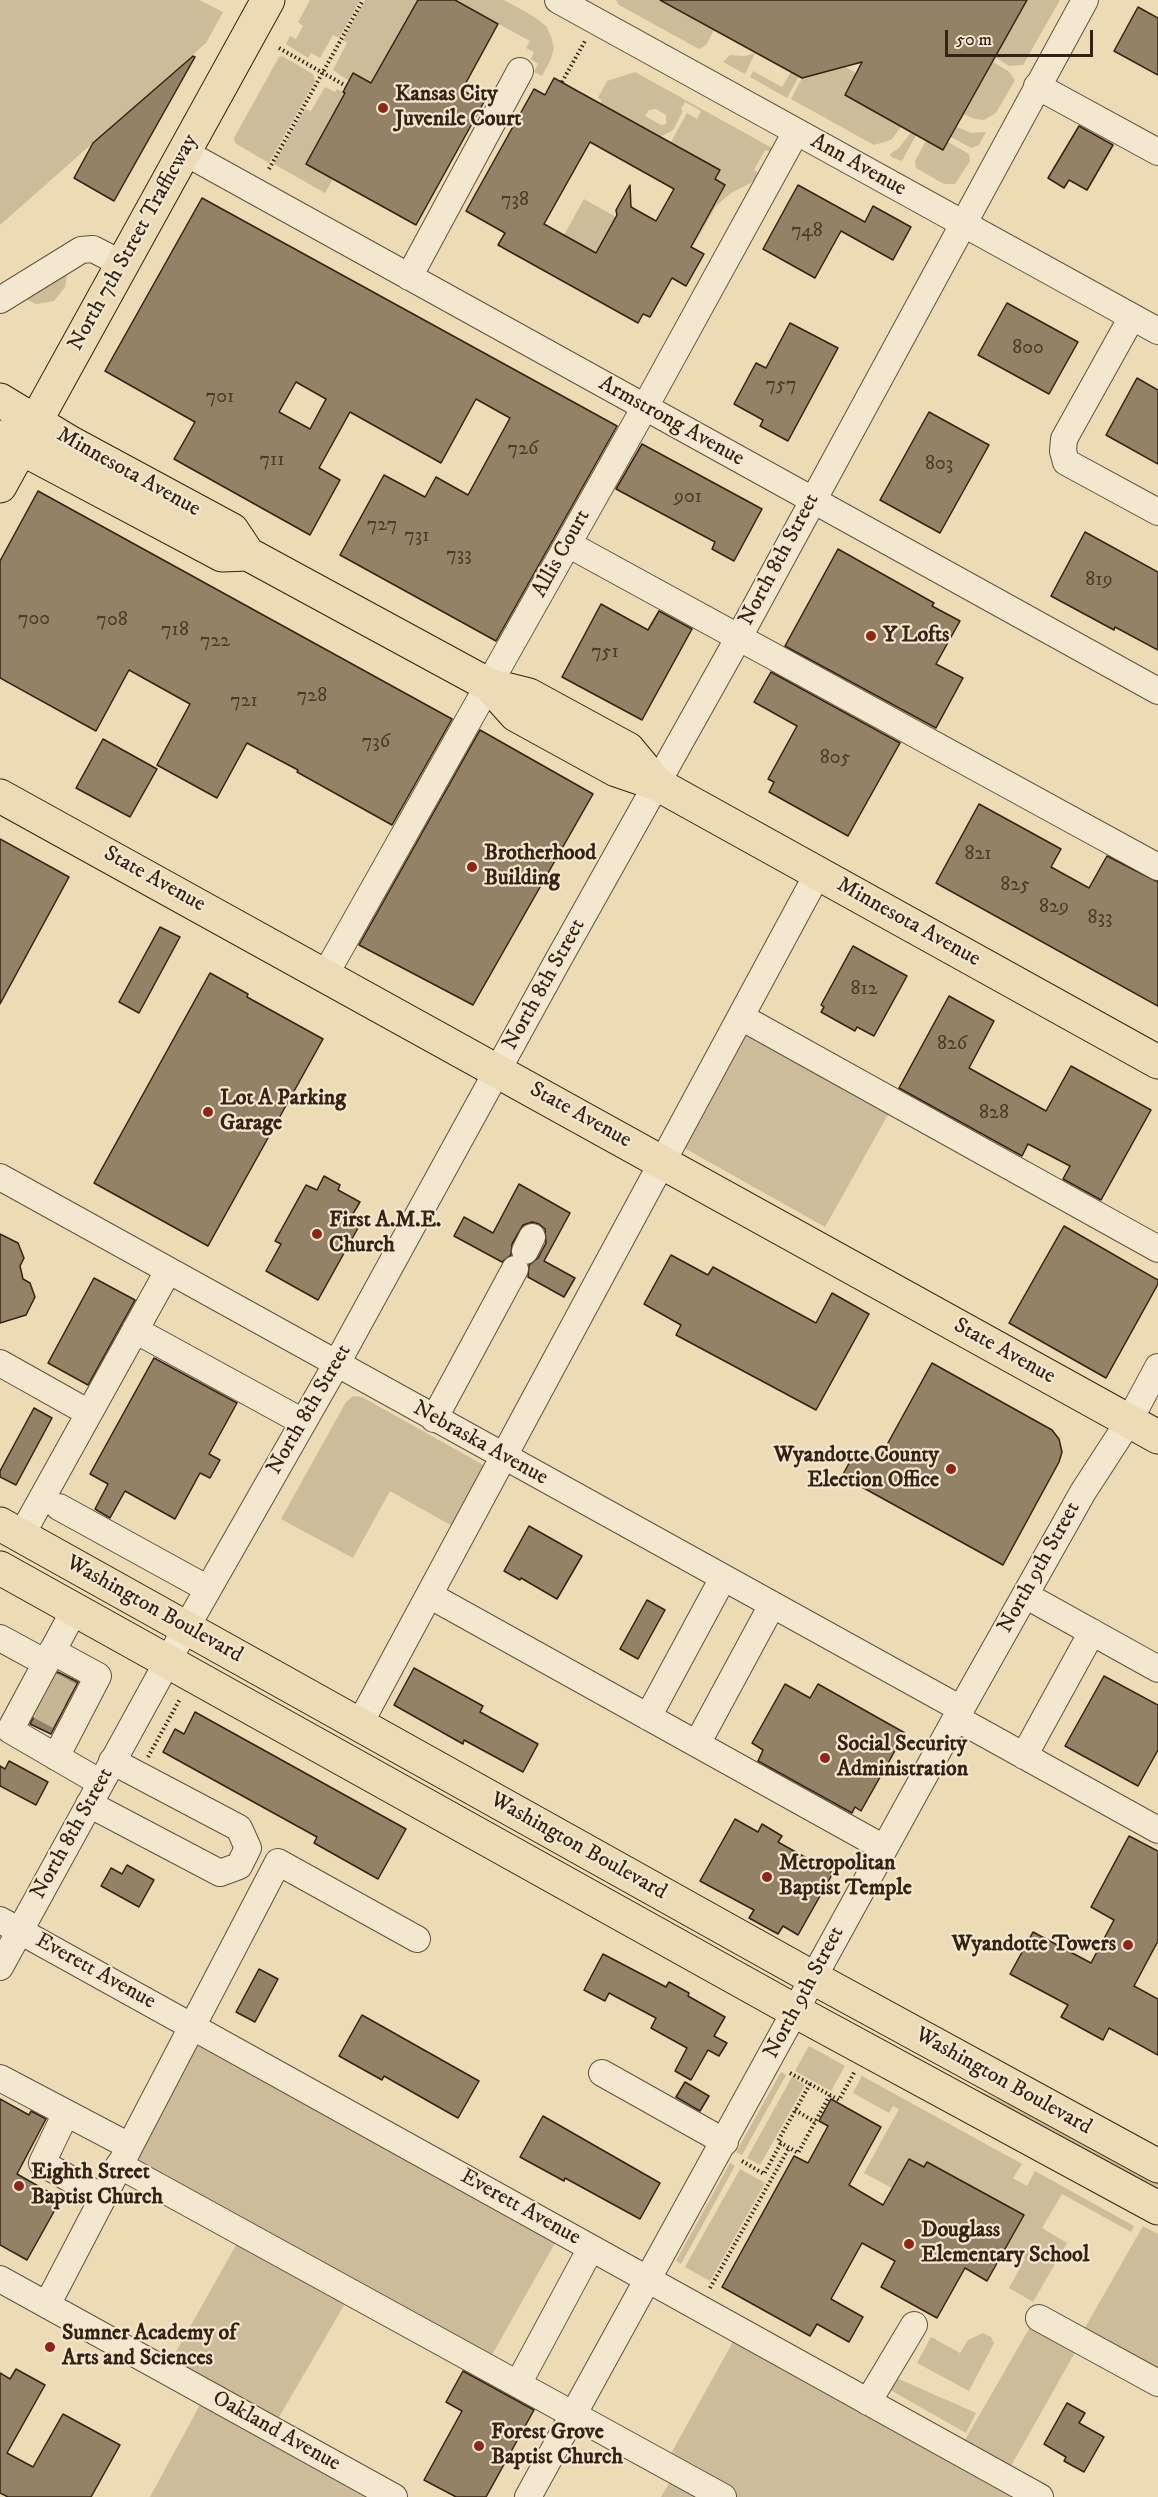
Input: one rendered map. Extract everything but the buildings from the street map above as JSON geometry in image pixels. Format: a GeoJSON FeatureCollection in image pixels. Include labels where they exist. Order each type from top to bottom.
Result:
{"type":"FeatureCollection","features":[{"type":"Feature","properties":{"kind":"main road","name":"North 7th Street Trafficway"},"geometry":{"type":"LineString","coordinates":[[0,486],[18,435],[122,264],[268,0]]}},
{"type":"Feature","properties":{"kind":"main road","name":"Minnesota Avenue"},"geometry":{"type":"LineString","coordinates":[[0,400],[18,435],[71,443],[232,530],[248,554],[489,685],[516,715],[616,770],[657,784],[1158,1062]]}},
{"type":"Feature","properties":{"kind":"main road","name":"State Avenue"},"geometry":{"type":"LineString","coordinates":[[0,796],[1158,1437]]}},
{"type":"Feature","properties":{"kind":"main road","name":"Washington Boulevard"},"geometry":{"type":"LineString","coordinates":[[10,1530],[813,1978],[1158,2166]]}},
{"type":"Feature","properties":{"kind":"main road","name":"Washington Boulevard"},"geometry":{"type":"LineString","coordinates":[[0,1568],[795,2011],[1158,2208]]}},
{"type":"Feature","properties":{"kind":"street","name":"Ann Avenue"},"geometry":{"type":"LineString","coordinates":[[558,0],[1158,331]]}},
{"type":"Feature","properties":{"kind":"street","name":"North 8th Street"},"geometry":{"type":"LineString","coordinates":[[0,1967],[10,1925],[101,1783],[168,1660],[337,1363],[739,636],[1037,86],[1086,0]]}},
{"type":"Feature","properties":{"kind":"street"},"geometry":{"type":"LineString","coordinates":[[409,277],[520,71]]}},
{"type":"Feature","properties":{"kind":"street"},"geometry":{"type":"LineString","coordinates":[[1037,86],[1158,152]]}},
{"type":"Feature","properties":{"kind":"street","name":"Allis Court"},"geometry":{"type":"LineString","coordinates":[[325,975],[645,407],[796,132]]}},
{"type":"Feature","properties":{"kind":"street","name":"Armstrong Avenue"},"geometry":{"type":"LineString","coordinates":[[184,152],[1158,691]]}},
{"type":"Feature","properties":{"kind":"street"},"geometry":{"type":"LineString","coordinates":[[0,300],[81,250],[93,249],[122,264]]}},
{"type":"Feature","properties":{"kind":"street"},"geometry":{"type":"LineString","coordinates":[[1132,317],[1064,440],[1063,451],[1066,462],[1158,512]]}},
{"type":"Feature","properties":{"kind":"street"},"geometry":{"type":"LineString","coordinates":[[568,544],[1158,867]]}},
{"type":"Feature","properties":{"kind":"street"},"geometry":{"type":"LineString","coordinates":[[359,1725],[818,873]]}},
{"type":"Feature","properties":{"kind":"street"},"geometry":{"type":"LineString","coordinates":[[741,1017],[1158,1249]]}},
{"type":"Feature","properties":{"kind":"street","name":"Nebraska Avenue"},"geometry":{"type":"LineString","coordinates":[[0,1177],[772,1605],[958,1714],[1024,1756],[1158,1830]]}},
{"type":"Feature","properties":{"kind":"street"},"geometry":{"type":"LineString","coordinates":[[435,1419],[524,1252]]}},
{"type":"Feature","properties":{"kind":"street"},"geometry":{"type":"LineString","coordinates":[[10,1530],[89,1413],[168,1271]]}},
{"type":"Feature","properties":{"kind":"street"},"geometry":{"type":"LineString","coordinates":[[135,1330],[303,1422]]}},
{"type":"Feature","properties":{"kind":"street"},"geometry":{"type":"LineString","coordinates":[[0,1363],[89,1413]]}},
{"type":"Feature","properties":{"kind":"street","name":"North 9th Street"},"geometry":{"type":"LineString","coordinates":[[528,2497],[958,1714],[1083,1492],[1129,1421],[1158,1367]]}},
{"type":"Feature","properties":{"kind":"street"},"geometry":{"type":"LineString","coordinates":[[59,1507],[208,1589]]}},
{"type":"Feature","properties":{"kind":"street"},"geometry":{"type":"LineString","coordinates":[[648,1717],[723,1578]]}},
{"type":"Feature","properties":{"kind":"street"},"geometry":{"type":"LineString","coordinates":[[429,1595],[884,1848]]}},
{"type":"Feature","properties":{"kind":"street"},"geometry":{"type":"LineString","coordinates":[[1025,1595],[1158,1669]]}},
{"type":"Feature","properties":{"kind":"street"},"geometry":{"type":"LineString","coordinates":[[697,1744],[772,1605]]}},
{"type":"Feature","properties":{"kind":"street"},"geometry":{"type":"LineString","coordinates":[[75,1609],[41,1680],[10,1730],[101,1783],[220,1873],[238,1866],[248,1848],[239,1828],[101,1783]]}},
{"type":"Feature","properties":{"kind":"street"},"geometry":{"type":"LineString","coordinates":[[1024,1756],[1092,1632]]}},
{"type":"Feature","properties":{"kind":"street"},"geometry":{"type":"LineString","coordinates":[[0,1638],[41,1680],[98,1676],[72,1710],[56,1757]]}},
{"type":"Feature","properties":{"kind":"street"},"geometry":{"type":"LineString","coordinates":[[47,2305],[278,1862],[417,1939]]}},
{"type":"Feature","properties":{"kind":"street","name":"Everett Avenue"},"geometry":{"type":"LineString","coordinates":[[10,1925],[1040,2497]]}},
{"type":"Feature","properties":{"kind":"street"},"geometry":{"type":"LineString","coordinates":[[602,2073],[724,2142]]}},
{"type":"Feature","properties":{"kind":"street"},"geometry":{"type":"LineString","coordinates":[[0,2078],[66,2113],[124,2156],[518,2384],[723,2497]]}},
{"type":"Feature","properties":{"kind":"street"},"geometry":{"type":"LineString","coordinates":[[66,2113],[42,2163],[102,2198]]}},
{"type":"Feature","properties":{"kind":"street"},"geometry":{"type":"LineString","coordinates":[[518,2384],[591,2248]]}},
{"type":"Feature","properties":{"kind":"street","name":"Oakland Avenue"},"geometry":{"type":"LineString","coordinates":[[0,2279],[394,2497]]}},
{"type":"Feature","properties":{"kind":"street"},"geometry":{"type":"LineString","coordinates":[[1039,2318],[1158,2384]]}},
{"type":"Feature","properties":{"kind":"street"},"geometry":{"type":"LineString","coordinates":[[868,2402],[914,2325]]}},
{"type":"Feature","properties":{"kind":"path"},"geometry":{"type":"LineString","coordinates":[[269,169],[363,0]]}},
{"type":"Feature","properties":{"kind":"path"},"geometry":{"type":"LineString","coordinates":[[562,82],[585,41]]}},
{"type":"Feature","properties":{"kind":"path"},"geometry":{"type":"LineString","coordinates":[[279,48],[346,86]]}},
{"type":"Feature","properties":{"kind":"path"},"geometry":{"type":"LineString","coordinates":[[148,1758],[180,1699]]}},
{"type":"Feature","properties":{"kind":"path"},"geometry":{"type":"LineString","coordinates":[[790,2073],[839,2100],[856,2068]]}},
{"type":"Feature","properties":{"kind":"path"},"geometry":{"type":"LineString","coordinates":[[810,2084],[778,2141],[798,2153],[830,2095]]}},
{"type":"Feature","properties":{"kind":"path"},"geometry":{"type":"LineString","coordinates":[[795,2110],[815,2122]]}},
{"type":"Feature","properties":{"kind":"path"},"geometry":{"type":"LineString","coordinates":[[742,2161],[764,2174],[781,2143]]}},
{"type":"Feature","properties":{"kind":"path"},"geometry":{"type":"LineString","coordinates":[[714,2282],[789,2148]]}},
{"type":"Feature","properties":{"kind":"shaded area"},"geometry":{"type":"Polygon","coordinates":[[[0,0],[199,0],[223,12],[206,43],[0,225],[0,0]]]}},
{"type":"Feature","properties":{"kind":"shaded area"},"geometry":{"type":"Polygon","coordinates":[[[310,0],[360,0],[339,38],[333,35],[320,58],[311,53],[308,58],[286,44],[290,36],[296,39],[303,26],[298,22],[310,0]]]}},
{"type":"Feature","properties":{"kind":"shaded area"},"geometry":{"type":"Polygon","coordinates":[[[365,0],[418,0],[371,83],[349,81],[333,70],[347,43],[343,40],[365,0]]]}},
{"type":"Feature","properties":{"kind":"shaded area"},"geometry":{"type":"Polygon","coordinates":[[[455,0],[504,0],[546,26],[554,48],[542,76],[534,72],[538,64],[531,59],[534,52],[526,48],[530,41],[455,0]]]}},
{"type":"Feature","properties":{"kind":"shaded area"},"geometry":{"type":"Polygon","coordinates":[[[616,0],[660,0],[714,30],[706,45],[699,49],[619,5],[616,0]]]}},
{"type":"Feature","properties":{"kind":"shaded area"},"geometry":{"type":"Polygon","coordinates":[[[1027,0],[1060,0],[1023,65],[1009,66],[995,57],[1027,0]]]}},
{"type":"Feature","properties":{"kind":"shaded area"},"geometry":{"type":"Polygon","coordinates":[[[755,53],[745,74],[723,62],[730,55],[745,56],[755,53]]]}},
{"type":"Feature","properties":{"kind":"shaded area"},"geometry":{"type":"Polygon","coordinates":[[[282,56],[313,74],[315,81],[269,163],[235,143],[234,138],[279,57],[282,56]]]}},
{"type":"Feature","properties":{"kind":"shaded area"},"geometry":{"type":"Polygon","coordinates":[[[832,59],[856,73],[845,95],[901,127],[891,140],[874,145],[791,99],[802,78],[825,72],[832,59]]]}},
{"type":"Feature","properties":{"kind":"shaded area"},"geometry":{"type":"Polygon","coordinates":[[[993,62],[1008,71],[1015,80],[996,113],[984,120],[975,119],[964,114],[993,62]]]}},
{"type":"Feature","properties":{"kind":"shaded area"},"geometry":{"type":"Polygon","coordinates":[[[753,71],[782,87],[791,72],[799,76],[787,98],[750,77],[753,71]]]}},
{"type":"Feature","properties":{"kind":"shaded area"},"geometry":{"type":"Polygon","coordinates":[[[635,72],[772,148],[771,152],[765,150],[754,170],[759,173],[754,181],[731,193],[716,206],[692,248],[725,185],[715,179],[720,170],[671,142],[687,113],[697,119],[701,111],[685,102],[673,130],[660,137],[600,104],[602,100],[598,98],[607,81],[635,72]],[[656,109],[649,110],[645,116],[661,125],[666,124],[666,115],[656,109]]]}},
{"type":"Feature","properties":{"kind":"shaded area"},"geometry":{"type":"Polygon","coordinates":[[[325,87],[335,92],[337,89],[345,93],[306,164],[333,179],[325,193],[274,164],[305,109],[311,111],[325,87]]]}},
{"type":"Feature","properties":{"kind":"shaded area"},"geometry":{"type":"Polygon","coordinates":[[[957,127],[971,133],[986,132],[979,145],[971,148],[951,137],[957,127]]]}},
{"type":"Feature","properties":{"kind":"shaded area"},"geometry":{"type":"Polygon","coordinates":[[[911,132],[916,135],[902,161],[891,157],[890,154],[899,148],[911,132]]]}},
{"type":"Feature","properties":{"kind":"shaded area"},"geometry":{"type":"Polygon","coordinates":[[[926,141],[943,150],[948,142],[969,154],[970,161],[955,184],[944,184],[916,168],[915,161],[926,141]]]}},
{"type":"Feature","properties":{"kind":"shaded area"},"geometry":{"type":"Polygon","coordinates":[[[584,199],[616,217],[596,253],[564,235],[584,199]]]}},
{"type":"Feature","properties":{"kind":"shaded area"},"geometry":{"type":"Polygon","coordinates":[[[67,275],[65,287],[54,301],[36,304],[25,299],[67,275]]]}},
{"type":"Feature","properties":{"kind":"shaded area"},"geometry":{"type":"Polygon","coordinates":[[[742,1030],[890,1111],[825,1227],[679,1145],[742,1030]]]}},
{"type":"Feature","properties":{"kind":"shaded area"},"geometry":{"type":"Polygon","coordinates":[[[353,1396],[362,1397],[487,1467],[454,1527],[390,1491],[353,1558],[281,1519],[346,1402],[353,1396]]]}},
{"type":"Feature","properties":{"kind":"shaded area"},"geometry":{"type":"Polygon","coordinates":[[[189,2041],[555,2243],[488,2362],[354,2288],[278,2419],[172,2359],[240,2238],[124,2159],[189,2041]]]}},
{"type":"Feature","properties":{"kind":"shaded area"},"geometry":{"type":"Polygon","coordinates":[[[809,2046],[845,2066],[831,2091],[795,2071],[809,2046]]]}},
{"type":"Feature","properties":{"kind":"shaded area"},"geometry":{"type":"Polygon","coordinates":[[[781,2072],[786,2075],[742,2155],[736,2152],[781,2072]]]}},
{"type":"Feature","properties":{"kind":"shaded area"},"geometry":{"type":"Polygon","coordinates":[[[862,2076],[1022,2164],[1013,2178],[1027,2186],[1035,2171],[1134,2226],[1131,2232],[1062,2194],[1042,2228],[1067,2243],[1033,2302],[1009,2288],[1025,2259],[1005,2247],[1023,2215],[927,2162],[924,2167],[909,2159],[892,2188],[864,2173],[899,2109],[893,2106],[889,2113],[853,2093],[862,2076]]]}},
{"type":"Feature","properties":{"kind":"shaded area"},"geometry":{"type":"Polygon","coordinates":[[[792,2077],[805,2085],[760,2165],[747,2158],[792,2077]]]}},
{"type":"Feature","properties":{"kind":"shaded area"},"geometry":{"type":"Polygon","coordinates":[[[968,2086],[1012,2105],[1158,2183],[1158,2198],[968,2086]]]}},
{"type":"Feature","properties":{"kind":"shaded area"},"geometry":{"type":"Polygon","coordinates":[[[730,2163],[735,2166],[681,2264],[676,2261],[730,2163]]]}},
{"type":"Feature","properties":{"kind":"shaded area"},"geometry":{"type":"Polygon","coordinates":[[[740,2169],[765,2183],[710,2281],[685,2267],[740,2169]]]}},
{"type":"Feature","properties":{"kind":"shaded area"},"geometry":{"type":"Polygon","coordinates":[[[1143,2226],[1158,2234],[1158,2375],[1082,2333],[1143,2226]]]}},
{"type":"Feature","properties":{"kind":"shaded area"},"geometry":{"type":"Polygon","coordinates":[[[1033,2322],[1078,2347],[1011,2466],[965,2440],[1033,2322]]]}},
{"type":"Feature","properties":{"kind":"shaded area"},"geometry":{"type":"Polygon","coordinates":[[[983,2333],[991,2337],[994,2343],[969,2391],[917,2363],[931,2337],[960,2353],[968,2340],[983,2333]]]}},
{"type":"Feature","properties":{"kind":"shaded area"},"geometry":{"type":"Polygon","coordinates":[[[734,2340],[1019,2497],[737,2497],[668,2459],[734,2340]]]}},
{"type":"Feature","properties":{"kind":"shaded area"},"geometry":{"type":"Polygon","coordinates":[[[892,2376],[976,2413],[966,2433],[885,2387],[892,2376]]]}},
{"type":"Feature","properties":{"kind":"shaded area"},"geometry":{"type":"Polygon","coordinates":[[[201,2403],[370,2497],[150,2497],[201,2403]]]}},
{"type":"Feature","properties":{"kind":"shaded area"},"geometry":{"type":"Polygon","coordinates":[[[672,2478],[706,2497],[661,2497],[672,2478]]]}},
{"type":"Feature","properties":{"kind":"tunnel"},"geometry":{"type":"LineString","coordinates":[[47,1683],[71,1696]]}},
{"type":"Feature","properties":{"kind":"tunnel"},"geometry":{"type":"LineString","coordinates":[[36,1704],[60,1717]]}},
{"type":"Feature","properties":{"kind":"place","name":"Kansas City Juvenile Court"},"geometry":{"type":"Point","coordinates":[383,108]}},
{"type":"Feature","properties":{"kind":"place","name":"Y Lofts"},"geometry":{"type":"Point","coordinates":[871,636]}},
{"type":"Feature","properties":{"kind":"place","name":"Brotherhood Building"},"geometry":{"type":"Point","coordinates":[472,867]}},
{"type":"Feature","properties":{"kind":"place","name":"Lot A Parking Garage"},"geometry":{"type":"Point","coordinates":[208,1112]}},
{"type":"Feature","properties":{"kind":"place","name":"First A.M.E. Church"},"geometry":{"type":"Point","coordinates":[317,1234]}},
{"type":"Feature","properties":{"kind":"place","name":"Wyandotte County Election Office"},"geometry":{"type":"Point","coordinates":[951,1469]}},
{"type":"Feature","properties":{"kind":"place","name":"Social Security Administration"},"geometry":{"type":"Point","coordinates":[825,1758]}},
{"type":"Feature","properties":{"kind":"place","name":"Metropolitan Baptist Temple"},"geometry":{"type":"Point","coordinates":[767,1877]}},
{"type":"Feature","properties":{"kind":"place","name":"Wyandotte Towers"},"geometry":{"type":"Point","coordinates":[1128,1945]}},
{"type":"Feature","properties":{"kind":"place","name":"Eighth Street Baptist Church"},"geometry":{"type":"Point","coordinates":[19,2186]}},
{"type":"Feature","properties":{"kind":"place","name":"Douglass Elementary School"},"geometry":{"type":"Point","coordinates":[909,2244]}},
{"type":"Feature","properties":{"kind":"place","name":"Sumner Academy of Arts and Sciences"},"geometry":{"type":"Point","coordinates":[50,2347]}},
{"type":"Feature","properties":{"kind":"place","name":"Forest Grove Baptist Church"},"geometry":{"type":"Point","coordinates":[479,2446]}}]}
